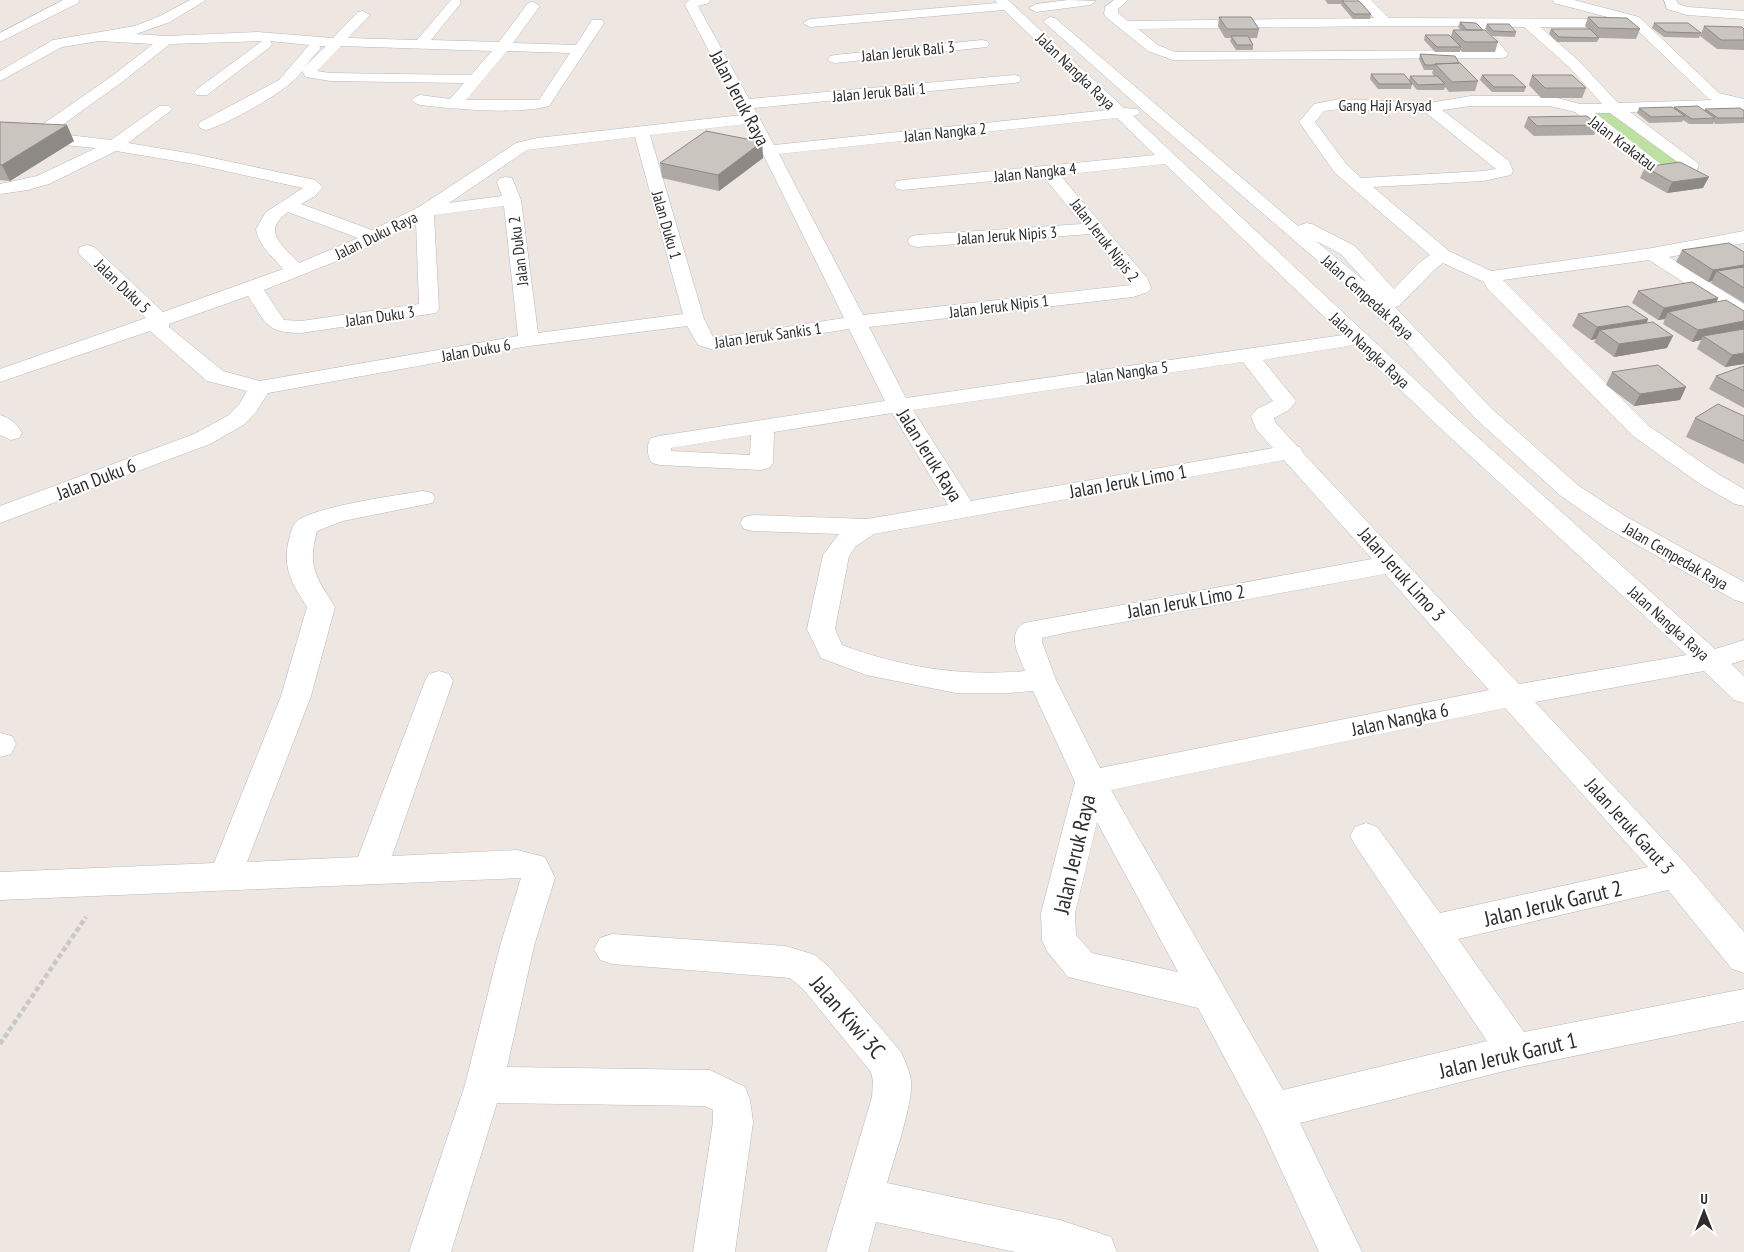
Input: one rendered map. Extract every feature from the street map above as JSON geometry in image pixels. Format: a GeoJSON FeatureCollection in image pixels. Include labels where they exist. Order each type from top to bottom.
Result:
{"type":"FeatureCollection","features":[{"type":"Feature","properties":{"kind":"street"},"geometry":{"type":"LineString","coordinates":[[0,38],[73,0]]}},
{"type":"Feature","properties":{"kind":"street"},"geometry":{"type":"LineString","coordinates":[[0,38],[58,43],[138,30],[165,20],[200,0]]}},
{"type":"Feature","properties":{"kind":"street"},"geometry":{"type":"LineString","coordinates":[[1122,0],[1110,10],[1110,14],[1153,48],[1173,56],[1501,54],[1476,22]]}},
{"type":"Feature","properties":{"kind":"street"},"geometry":{"type":"LineString","coordinates":[[1364,0],[1385,22]]}},
{"type":"Feature","properties":{"kind":"street"},"geometry":{"type":"LineString","coordinates":[[1559,0],[1639,23],[1714,96],[1744,104]]}},
{"type":"Feature","properties":{"kind":"street"},"geometry":{"type":"LineString","coordinates":[[1670,0],[1672,6],[1687,11],[1744,15]]}},
{"type":"Feature","properties":{"kind":"street","name":"Jalan Jeruk Raya"},"geometry":{"type":"LineString","coordinates":[[699,1],[692,5],[768,150],[806,228],[857,322],[898,404],[964,510],[867,527],[847,540],[836,555],[820,629],[831,651],[866,666],[956,683],[1009,683],[1042,680],[1091,782],[1274,1111],[1341,1252]]}},
{"type":"Feature","properties":{"kind":"street"},"geometry":{"type":"LineString","coordinates":[[1031,4],[1090,1]]}},
{"type":"Feature","properties":{"kind":"street"},"geometry":{"type":"LineString","coordinates":[[420,45],[455,3]]}},
{"type":"Feature","properties":{"kind":"street"},"geometry":{"type":"LineString","coordinates":[[810,23],[1004,3]]}},
{"type":"Feature","properties":{"kind":"street","name":"Jalan Nangka Raya"},"geometry":{"type":"LineString","coordinates":[[1004,3],[1446,422],[1710,660],[1744,693]]}},
{"type":"Feature","properties":{"kind":"street","name":"Jalan Cempedak Raya"},"geometry":{"type":"LineString","coordinates":[[1031,4],[1262,205],[1390,307],[1484,414],[1570,491],[1616,522],[1744,594]]}},
{"type":"Feature","properties":{"kind":"street"},"geometry":{"type":"LineString","coordinates":[[454,104],[504,47],[533,6]]}},
{"type":"Feature","properties":{"kind":"street"},"geometry":{"type":"LineString","coordinates":[[800,10],[859,94]]}},
{"type":"Feature","properties":{"kind":"street"},"geometry":{"type":"LineString","coordinates":[[363,15],[309,71],[311,74],[330,77],[476,79]]}},
{"type":"Feature","properties":{"kind":"street"},"geometry":{"type":"LineString","coordinates":[[1124,25],[1385,22],[1639,23]]}},
{"type":"Feature","properties":{"kind":"street"},"geometry":{"type":"LineString","coordinates":[[1528,22],[1574,64],[1614,108]]}},
{"type":"Feature","properties":{"kind":"street"},"geometry":{"type":"LineString","coordinates":[[420,100],[454,104],[544,103],[597,23]]}},
{"type":"Feature","properties":{"kind":"street"},"geometry":{"type":"LineString","coordinates":[[1253,23],[1277,55]]}},
{"type":"Feature","properties":{"kind":"street"},"geometry":{"type":"LineString","coordinates":[[101,37],[166,40],[258,36],[313,41],[580,49]]}},
{"type":"Feature","properties":{"kind":"street"},"geometry":{"type":"LineString","coordinates":[[212,39],[265,44],[313,41]]}},
{"type":"Feature","properties":{"kind":"street"},"geometry":{"type":"LineString","coordinates":[[37,136],[166,40]]}},
{"type":"Feature","properties":{"kind":"street"},"geometry":{"type":"LineString","coordinates":[[206,126],[284,83],[292,76],[313,41]]}},
{"type":"Feature","properties":{"kind":"street"},"geometry":{"type":"LineString","coordinates":[[0,77],[58,43]]}},
{"type":"Feature","properties":{"kind":"street"},"geometry":{"type":"LineString","coordinates":[[202,92],[265,44]]}},
{"type":"Feature","properties":{"kind":"street","name":"Jalan Jeruk Bali 3"},"geometry":{"type":"LineString","coordinates":[[835,59],[982,44]]}},
{"type":"Feature","properties":{"kind":"street","name":"Jalan Jeruk Bali 1"},"geometry":{"type":"LineString","coordinates":[[747,112],[859,94],[1014,79]]}},
{"type":"Feature","properties":{"kind":"street","name":"Gang Haji Arsyad"},"geometry":{"type":"LineString","coordinates":[[1493,279],[1442,255],[1356,183],[1341,170],[1307,122],[1319,107],[1340,104],[1429,108],[1471,100],[1550,101],[1580,109]]}},
{"type":"Feature","properties":{"kind":"street"},"geometry":{"type":"LineString","coordinates":[[1580,109],[1744,104]]}},
{"type":"Feature","properties":{"kind":"street"},"geometry":{"type":"LineString","coordinates":[[0,189],[28,185],[43,180],[114,145],[164,108]]}},
{"type":"Feature","properties":{"kind":"street"},"geometry":{"type":"LineString","coordinates":[[1356,183],[1483,176],[1505,171],[1503,165],[1429,108]]}},
{"type":"Feature","properties":{"kind":"street","name":"Jalan Krakatau"},"geometry":{"type":"LineString","coordinates":[[1580,109],[1660,172],[1691,166],[1614,108]]}},
{"type":"Feature","properties":{"kind":"street","name":"Jalan Nangka 2"},"geometry":{"type":"LineString","coordinates":[[768,150],[1151,110]]}},
{"type":"Feature","properties":{"kind":"street","name":"Jalan Duku Raya"},"geometry":{"type":"LineString","coordinates":[[0,376],[159,325],[345,251],[425,211],[522,146],[641,131],[747,112]]}},
{"type":"Feature","properties":{"kind":"street","name":"Jalan Duku 1"},"geometry":{"type":"LineString","coordinates":[[641,131],[694,319]]}},
{"type":"Feature","properties":{"kind":"street"},"geometry":{"type":"LineString","coordinates":[[0,134],[37,136],[114,145],[309,184],[314,187],[269,217],[265,226],[266,236],[296,271]]}},
{"type":"Feature","properties":{"kind":"street","name":"Jalan Nangka 4"},"geometry":{"type":"LineString","coordinates":[[903,185],[1167,158]]}},
{"type":"Feature","properties":{"kind":"street","name":"Jalan Duku 2"},"geometry":{"type":"LineString","coordinates":[[499,163],[512,200],[529,340]]}},
{"type":"Feature","properties":{"kind":"street","name":"Jalan Jeruk Nipis 2"},"geometry":{"type":"LineString","coordinates":[[1048,171],[1140,282],[1141,288]]}},
{"type":"Feature","properties":{"kind":"street"},"geometry":{"type":"LineString","coordinates":[[28,185],[63,190]]}},
{"type":"Feature","properties":{"kind":"street"},"geometry":{"type":"LineString","coordinates":[[425,211],[512,200]]}},
{"type":"Feature","properties":{"kind":"street"},"geometry":{"type":"LineString","coordinates":[[287,205],[373,237]]}},
{"type":"Feature","properties":{"kind":"street","name":"Jalan Duku 3"},"geometry":{"type":"LineString","coordinates":[[252,288],[277,324],[286,327],[301,327],[429,309],[425,211]]}},
{"type":"Feature","properties":{"kind":"street","name":"Jalan Jeruk Nipis 3"},"geometry":{"type":"LineString","coordinates":[[917,241],[1097,228]]}},
{"type":"Feature","properties":{"kind":"street"},"geometry":{"type":"LineString","coordinates":[[1744,237],[1652,254],[1496,275],[1493,279],[1494,284],[1641,431],[1682,461],[1744,499]]}},
{"type":"Feature","properties":{"kind":"street","name":"Jalan Duku 5"},"geometry":{"type":"LineString","coordinates":[[87,251],[159,325]]}},
{"type":"Feature","properties":{"kind":"street"},"geometry":{"type":"LineString","coordinates":[[1652,254],[1744,313]]}},
{"type":"Feature","properties":{"kind":"street"},"geometry":{"type":"LineString","coordinates":[[1390,307],[1427,266],[1442,255]]}},
{"type":"Feature","properties":{"kind":"street","name":"Jalan Jeruk Nipis 1"},"geometry":{"type":"LineString","coordinates":[[857,322],[1133,291],[1141,288]]}},
{"type":"Feature","properties":{"kind":"street","name":"Jalan Jeruk Sankis 1"},"geometry":{"type":"LineString","coordinates":[[694,319],[705,341],[715,344],[857,322]]}},
{"type":"Feature","properties":{"kind":"street","name":"Jalan Duku 6"},"geometry":{"type":"LineString","coordinates":[[159,325],[214,376],[260,388],[529,340],[694,319]]}},
{"type":"Feature","properties":{"kind":"street","name":"Jalan Nangka 5"},"geometry":{"type":"LineString","coordinates":[[763,426],[898,404],[1343,342],[1356,337]]}},
{"type":"Feature","properties":{"kind":"street","name":"Jalan Jeruk Limo 3"},"geometry":{"type":"LineString","coordinates":[[1248,355],[1286,401],[1283,405],[1266,412],[1262,416],[1264,424],[1292,452],[1513,696]]}},
{"type":"Feature","properties":{"kind":"street","name":"Jalan Duku 6"},"geometry":{"type":"LineString","coordinates":[[0,515],[202,439],[220,430],[247,411],[260,388]]}},
{"type":"Feature","properties":{"kind":"street"},"geometry":{"type":"LineString","coordinates":[[1446,422],[1484,414]]}},
{"type":"Feature","properties":{"kind":"street","name":"Jalan Jeruk Limo 1"},"geometry":{"type":"LineString","coordinates":[[964,510],[1292,452]]}},
{"type":"Feature","properties":{"kind":"street"},"geometry":{"type":"LineString","coordinates":[[225,876],[296,696],[321,607],[314,593],[306,584],[299,567],[301,540],[306,526],[336,514],[423,498]]}},
{"type":"Feature","properties":{"kind":"street"},"geometry":{"type":"LineString","coordinates":[[753,523],[867,527]]}},
{"type":"Feature","properties":{"kind":"street","name":"Jalan Jeruk Limo 2"},"geometry":{"type":"LineString","coordinates":[[1042,680],[1028,642],[1029,633],[1034,630],[1393,564]]}},
{"type":"Feature","properties":{"kind":"street","name":"Jalan Nangka 6"},"geometry":{"type":"LineString","coordinates":[[1091,782],[1513,696],[1710,660],[1744,650]]}},
{"type":"Feature","properties":{"kind":"street"},"geometry":{"type":"LineString","coordinates":[[370,870],[439,681]]}},
{"type":"Feature","properties":{"kind":"street","name":"Jalan Jeruk Garut 3"},"geometry":{"type":"LineString","coordinates":[[1513,696],[1675,875],[1744,958]]}},
{"type":"Feature","properties":{"kind":"street","name":"Jalan Jeruk Raya"},"geometry":{"type":"LineString","coordinates":[[1091,782],[1058,913],[1059,940],[1081,966],[1210,996]]}},
{"type":"Feature","properties":{"kind":"street"},"geometry":{"type":"LineString","coordinates":[[1366,836],[1516,1051]]}},
{"type":"Feature","properties":{"kind":"street"},"geometry":{"type":"LineString","coordinates":[[0,886],[517,864],[533,867],[538,878],[517,946],[484,1085],[430,1252]]}},
{"type":"Feature","properties":{"kind":"street","name":"Jalan Jeruk Garut 2"},"geometry":{"type":"LineString","coordinates":[[1432,930],[1675,875]]}},
{"type":"Feature","properties":{"kind":"street","name":"Jalan Kiwi 3C"},"geometry":{"type":"LineString","coordinates":[[612,949],[786,961],[802,966],[816,978],[888,1064],[892,1080],[891,1097],[847,1252]]}},
{"type":"Feature","properties":{"kind":"street","name":"Jalan Jeruk Garut 1"},"geometry":{"type":"LineString","coordinates":[[1274,1111],[1516,1051],[1744,1005]]}},
{"type":"Feature","properties":{"kind":"street"},"geometry":{"type":"LineString","coordinates":[[484,1085],[710,1088],[731,1100],[733,1122],[714,1252]]}},
{"type":"Feature","properties":{"kind":"street"},"geometry":{"type":"LineString","coordinates":[[862,1198],[1060,1241],[1096,1252]]}},
{"type":"Feature","properties":{"kind":"path"},"geometry":{"type":"LineString","coordinates":[[0,1044],[110,881]]}},
{"type":"Feature","properties":{"kind":"green space"},"geometry":{"type":"Polygon","coordinates":[[[1613,107],[1691,166],[1660,172],[1580,109],[1613,107]]]}},
{"type":"Feature","properties":{"kind":"building"},"geometry":{"type":"Polygon","coordinates":[[[1342,1],[1359,1],[1371,14],[1354,14],[1342,1]]]}},
{"type":"Feature","properties":{"kind":"building"},"geometry":{"type":"Polygon","coordinates":[[[1219,17],[1251,17],[1259,29],[1227,29],[1219,17]]]}},
{"type":"Feature","properties":{"kind":"building"},"geometry":{"type":"Polygon","coordinates":[[[1588,17],[1627,18],[1640,29],[1599,28],[1588,17]]]}},
{"type":"Feature","properties":{"kind":"building"},"geometry":{"type":"Polygon","coordinates":[[[1460,22],[1476,23],[1483,30],[1467,30],[1460,22]]]}},
{"type":"Feature","properties":{"kind":"building"},"geometry":{"type":"Polygon","coordinates":[[[1654,23],[1688,23],[1701,33],[1666,32],[1654,23]]]}},
{"type":"Feature","properties":{"kind":"building"},"geometry":{"type":"Polygon","coordinates":[[[1487,24],[1509,24],[1516,32],[1493,31],[1487,24]]]}},
{"type":"Feature","properties":{"kind":"building"},"geometry":{"type":"Polygon","coordinates":[[[1704,26],[1742,27],[1744,29],[1744,40],[1721,40],[1704,26]]]}},
{"type":"Feature","properties":{"kind":"building"},"geometry":{"type":"Polygon","coordinates":[[[1551,29],[1590,29],[1599,38],[1559,37],[1551,29]]]}},
{"type":"Feature","properties":{"kind":"building"},"geometry":{"type":"Polygon","coordinates":[[[1453,30],[1485,30],[1498,42],[1465,42],[1453,30]]]}},
{"type":"Feature","properties":{"kind":"building"},"geometry":{"type":"Polygon","coordinates":[[[1425,35],[1449,35],[1461,47],[1437,47],[1425,35]]]}},
{"type":"Feature","properties":{"kind":"building"},"geometry":{"type":"Polygon","coordinates":[[[1231,36],[1248,36],[1253,45],[1237,45],[1231,36]]]}},
{"type":"Feature","properties":{"kind":"building"},"geometry":{"type":"Polygon","coordinates":[[[1420,54],[1455,56],[1459,63],[1425,65],[1420,54]]]}},
{"type":"Feature","properties":{"kind":"building"},"geometry":{"type":"Polygon","coordinates":[[[1460,63],[1478,81],[1452,82],[1435,64],[1460,63]]]}},
{"type":"Feature","properties":{"kind":"building"},"geometry":{"type":"Polygon","coordinates":[[[1371,74],[1404,74],[1412,84],[1379,84],[1371,74]]]}},
{"type":"Feature","properties":{"kind":"building"},"geometry":{"type":"Polygon","coordinates":[[[1482,75],[1513,75],[1526,87],[1494,87],[1482,75]]]}},
{"type":"Feature","properties":{"kind":"building"},"geometry":{"type":"Polygon","coordinates":[[[1532,75],[1572,75],[1586,88],[1545,88],[1532,75]]]}},
{"type":"Feature","properties":{"kind":"building"},"geometry":{"type":"Polygon","coordinates":[[[1410,76],[1437,76],[1445,84],[1418,85],[1410,76]]]}},
{"type":"Feature","properties":{"kind":"building"},"geometry":{"type":"Polygon","coordinates":[[[1698,106],[1715,118],[1692,119],[1674,107],[1698,106]]]}},
{"type":"Feature","properties":{"kind":"building"},"geometry":{"type":"Polygon","coordinates":[[[1672,107],[1685,116],[1651,117],[1639,108],[1672,107]]]}},
{"type":"Feature","properties":{"kind":"building"},"geometry":{"type":"Polygon","coordinates":[[[1740,108],[1744,111],[1744,118],[1718,118],[1705,109],[1740,108]]]}},
{"type":"Feature","properties":{"kind":"building"},"geometry":{"type":"Polygon","coordinates":[[[1587,116],[1598,125],[1537,126],[1528,117],[1587,116]]]}},
{"type":"Feature","properties":{"kind":"building"},"geometry":{"type":"Polygon","coordinates":[[[0,122],[67,125],[0,165],[0,122]]]}},
{"type":"Feature","properties":{"kind":"building"},"geometry":{"type":"Polygon","coordinates":[[[706,131],[762,142],[718,175],[660,163],[706,131]]]}},
{"type":"Feature","properties":{"kind":"building"},"geometry":{"type":"Polygon","coordinates":[[[1680,162],[1709,177],[1672,182],[1645,167],[1680,162]]]}},
{"type":"Feature","properties":{"kind":"building"},"geometry":{"type":"Polygon","coordinates":[[[1729,243],[1744,252],[1744,265],[1713,270],[1682,250],[1729,243]]]}},
{"type":"Feature","properties":{"kind":"building"},"geometry":{"type":"Polygon","coordinates":[[[1744,267],[1744,288],[1717,271],[1744,267]]]}},
{"type":"Feature","properties":{"kind":"building"},"geometry":{"type":"Polygon","coordinates":[[[1692,282],[1718,298],[1664,308],[1638,291],[1692,282]]]}},
{"type":"Feature","properties":{"kind":"building"},"geometry":{"type":"Polygon","coordinates":[[[1726,300],[1744,311],[1744,321],[1698,330],[1668,312],[1726,300]]]}},
{"type":"Feature","properties":{"kind":"building"},"geometry":{"type":"Polygon","coordinates":[[[1628,306],[1648,319],[1597,327],[1578,314],[1628,306]]]}},
{"type":"Feature","properties":{"kind":"building"},"geometry":{"type":"Polygon","coordinates":[[[1653,322],[1673,336],[1619,344],[1600,330],[1653,322]]]}},
{"type":"Feature","properties":{"kind":"building"},"geometry":{"type":"Polygon","coordinates":[[[1744,329],[1744,353],[1732,355],[1703,336],[1744,329]]]}},
{"type":"Feature","properties":{"kind":"building"},"geometry":{"type":"Polygon","coordinates":[[[1658,365],[1686,387],[1640,394],[1612,372],[1658,365]]]}},
{"type":"Feature","properties":{"kind":"building"},"geometry":{"type":"Polygon","coordinates":[[[1744,366],[1744,391],[1716,376],[1744,366]]]}},
{"type":"Feature","properties":{"kind":"building"},"geometry":{"type":"Polygon","coordinates":[[[1718,404],[1744,416],[1744,441],[1695,418],[1718,404]]]}}]}
